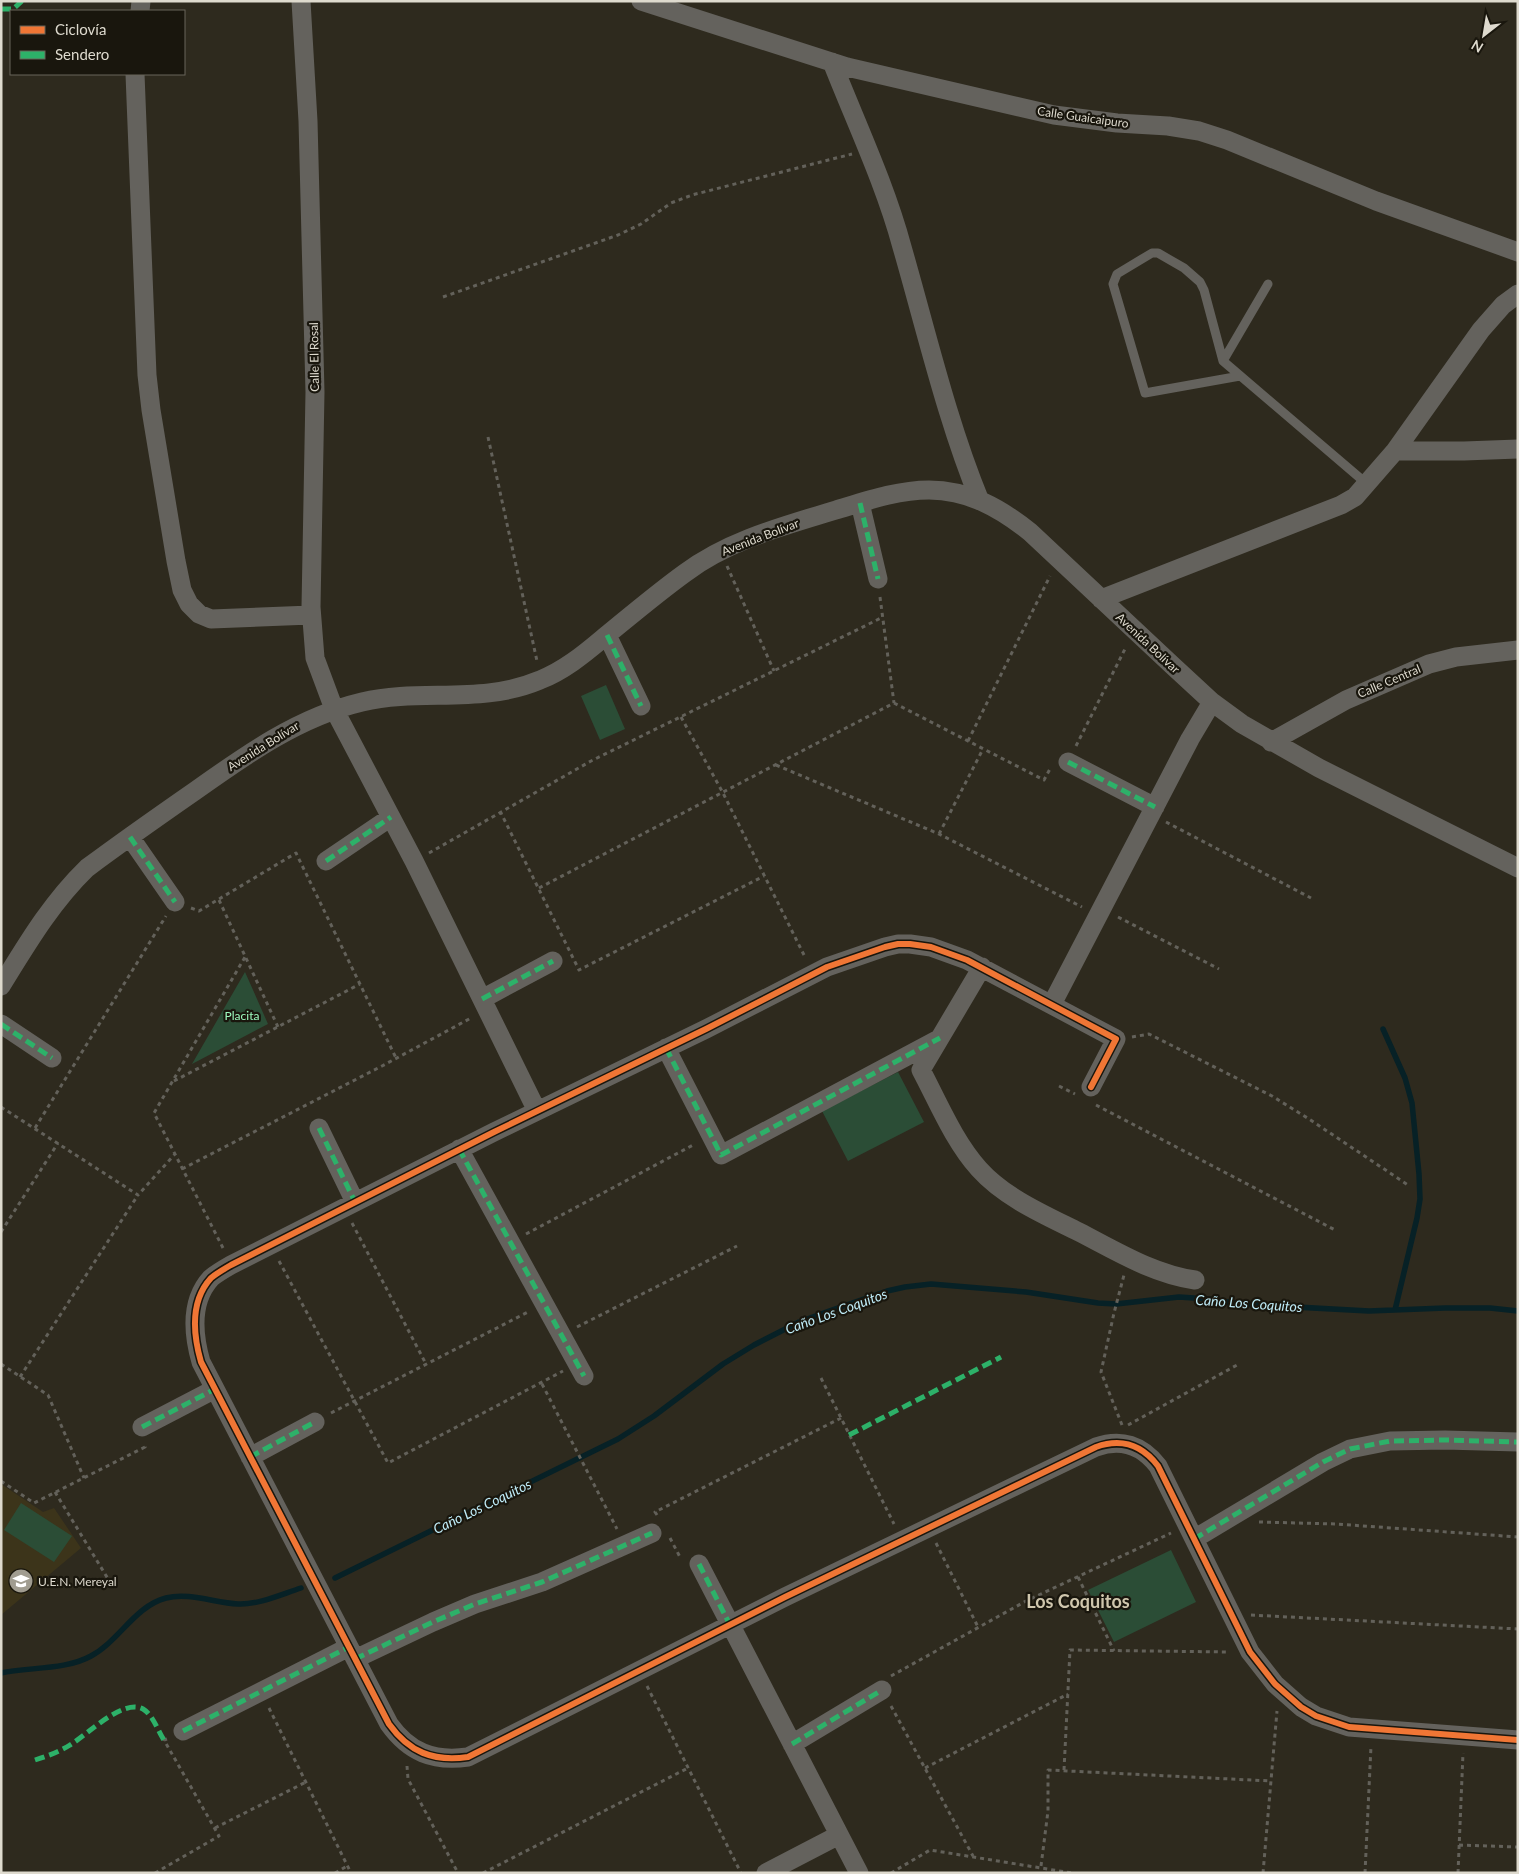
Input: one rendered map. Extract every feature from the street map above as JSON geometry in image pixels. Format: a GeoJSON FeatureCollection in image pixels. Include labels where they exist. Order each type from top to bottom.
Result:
{"type":"FeatureCollection","features":[{"type":"Feature","properties":{"kind":"street","name":"Calle El Rosal"},"geometry":{"type":"LineString","coordinates":[[300,1],[308,121],[315,392],[311,615],[315,658],[334,709],[414,861],[537,1111]]}},
{"type":"Feature","properties":{"kind":"street","name":"Calle Guaicaipuro"},"geometry":{"type":"LineString","coordinates":[[641,1],[832,62],[1054,115],[1116,123],[1168,126],[1198,131],[1227,140],[1376,200],[1518,252]]}},
{"type":"Feature","properties":{"kind":"street"},"geometry":{"type":"LineString","coordinates":[[832,62],[892,212],[915,298],[961,448],[980,501]]}},
{"type":"Feature","properties":{"kind":"street"},"geometry":{"type":"LineString","coordinates":[[135,75],[147,375],[172,542],[182,590],[193,610],[211,619],[311,615]]}},
{"type":"Feature","properties":{"kind":"street"},"geometry":{"type":"LineString","coordinates":[[1101,599],[1342,505],[1355,497],[1395,451],[1481,330],[1503,305],[1518,294]]}},
{"type":"Feature","properties":{"kind":"street"},"geometry":{"type":"LineString","coordinates":[[1395,451],[1464,452],[1518,449]]}},
{"type":"Feature","properties":{"kind":"street","name":"Avenida Bolívar"},"geometry":{"type":"LineString","coordinates":[[1,986],[42,921],[71,884],[87,868],[228,767],[277,735],[303,721],[334,709],[366,701],[405,696],[487,694],[512,690],[542,680],[564,667],[607,635],[686,572],[720,552],[777,528],[903,492],[929,490],[969,496],[1007,514],[1030,532],[1212,702],[1242,724],[1271,742],[1518,868]]}},
{"type":"Feature","properties":{"kind":"street"},"geometry":{"type":"LineString","coordinates":[[860,503],[878,579]]}},
{"type":"Feature","properties":{"kind":"street"},"geometry":{"type":"LineString","coordinates":[[607,635],[641,706]]}},
{"type":"Feature","properties":{"kind":"street","name":"Calle Central"},"geometry":{"type":"LineString","coordinates":[[1271,742],[1346,700],[1429,664],[1456,658],[1518,650]]}},
{"type":"Feature","properties":{"kind":"street"},"geometry":{"type":"LineString","coordinates":[[1052,1004],[1190,739],[1212,702]]}},
{"type":"Feature","properties":{"kind":"street"},"geometry":{"type":"LineString","coordinates":[[1068,762],[1153,811]]}},
{"type":"Feature","properties":{"kind":"street"},"geometry":{"type":"LineString","coordinates":[[326,861],[391,817]]}},
{"type":"Feature","properties":{"kind":"street"},"geometry":{"type":"LineString","coordinates":[[130,837],[175,902]]}},
{"type":"Feature","properties":{"kind":"street"},"geometry":{"type":"LineString","coordinates":[[1087,1095],[1116,1039],[982,967],[931,947],[898,944],[844,960],[813,974],[460,1149],[218,1273],[207,1284],[195,1317],[195,1339],[201,1362],[389,1724],[406,1744],[429,1755],[443,1758],[468,1757],[928,1528],[1096,1447],[1108,1442],[1119,1442],[1142,1451],[1152,1458],[1158,1466],[1250,1652],[1265,1673],[1287,1696],[1309,1711],[1333,1722],[1349,1726],[1518,1740]]}},
{"type":"Feature","properties":{"kind":"street"},"geometry":{"type":"LineString","coordinates":[[485,1004],[553,961]]}},
{"type":"Feature","properties":{"kind":"street"},"geometry":{"type":"LineString","coordinates":[[982,967],[921,1070],[964,1150],[981,1170],[1012,1196],[1134,1261],[1175,1277],[1195,1280]]}},
{"type":"Feature","properties":{"kind":"street"},"geometry":{"type":"LineString","coordinates":[[1,1024],[52,1058]]}},
{"type":"Feature","properties":{"kind":"street"},"geometry":{"type":"LineString","coordinates":[[666,1048],[721,1155],[940,1038]]}},
{"type":"Feature","properties":{"kind":"street"},"geometry":{"type":"LineString","coordinates":[[319,1128],[349,1205]]}},
{"type":"Feature","properties":{"kind":"street"},"geometry":{"type":"LineString","coordinates":[[460,1149],[580,1370]]}},
{"type":"Feature","properties":{"kind":"street"},"geometry":{"type":"LineString","coordinates":[[142,1427],[215,1389]]}},
{"type":"Feature","properties":{"kind":"street"},"geometry":{"type":"LineString","coordinates":[[250,1457],[315,1422]]}},
{"type":"Feature","properties":{"kind":"street"},"geometry":{"type":"LineString","coordinates":[[1190,1532],[1248,1507],[1323,1462],[1350,1449],[1390,1441],[1518,1442]]}},
{"type":"Feature","properties":{"kind":"street"},"geometry":{"type":"LineString","coordinates":[[184,1731],[261,1692],[475,1604],[542,1582],[660,1530]]}},
{"type":"Feature","properties":{"kind":"street"},"geometry":{"type":"LineString","coordinates":[[699,1564],[858,1873]]}},
{"type":"Feature","properties":{"kind":"street"},"geometry":{"type":"LineString","coordinates":[[792,1744],[882,1690]]}},
{"type":"Feature","properties":{"kind":"street"},"geometry":{"type":"LineString","coordinates":[[766,1873],[839,1836]]}},
{"type":"Feature","properties":{"kind":"lane"},"geometry":{"type":"LineString","coordinates":[[1240,376],[1145,392],[1114,284],[1117,274],[1152,253],[1158,253],[1194,274],[1204,290],[1223,361],[1367,484]]}},
{"type":"Feature","properties":{"kind":"lane"},"geometry":{"type":"LineString","coordinates":[[1223,361],[1268,284]]}},
{"type":"Feature","properties":{"kind":"path"},"geometry":{"type":"LineString","coordinates":[[443,297],[618,235],[641,224],[671,203],[692,195],[867,150]]}},
{"type":"Feature","properties":{"kind":"path"},"geometry":{"type":"LineString","coordinates":[[488,437],[542,680]]}},
{"type":"Feature","properties":{"kind":"path"},"geometry":{"type":"LineString","coordinates":[[720,552],[774,670]]}},
{"type":"Feature","properties":{"kind":"path"},"geometry":{"type":"LineString","coordinates":[[968,741],[1058,559]]}},
{"type":"Feature","properties":{"kind":"path"},"geometry":{"type":"LineString","coordinates":[[878,579],[894,703]]}},
{"type":"Feature","properties":{"kind":"path"},"geometry":{"type":"LineString","coordinates":[[414,861],[591,761],[883,617]]}},
{"type":"Feature","properties":{"kind":"path"},"geometry":{"type":"LineString","coordinates":[[894,703],[1044,780],[1056,756],[1068,762],[1135,631]]}},
{"type":"Feature","properties":{"kind":"path"},"geometry":{"type":"LineString","coordinates":[[539,888],[723,794],[894,703]]}},
{"type":"Feature","properties":{"kind":"path"},"geometry":{"type":"LineString","coordinates":[[681,717],[723,794],[813,974]]}},
{"type":"Feature","properties":{"kind":"path"},"geometry":{"type":"LineString","coordinates":[[939,834],[983,749]]}},
{"type":"Feature","properties":{"kind":"path"},"geometry":{"type":"LineString","coordinates":[[776,765],[939,834],[1219,969]]}},
{"type":"Feature","properties":{"kind":"path"},"geometry":{"type":"LineString","coordinates":[[500,811],[579,970],[764,876]]}},
{"type":"Feature","properties":{"kind":"path"},"geometry":{"type":"LineString","coordinates":[[1153,811],[1311,898]]}},
{"type":"Feature","properties":{"kind":"path"},"geometry":{"type":"LineString","coordinates":[[35,1128],[175,902],[199,911],[296,853],[396,1058]]}},
{"type":"Feature","properties":{"kind":"path"},"geometry":{"type":"LineString","coordinates":[[219,900],[278,1027]]}},
{"type":"Feature","properties":{"kind":"path"},"geometry":{"type":"LineString","coordinates":[[231,1265],[154,1113],[174,1082],[245,957]]}},
{"type":"Feature","properties":{"kind":"path"},"geometry":{"type":"LineString","coordinates":[[174,1082],[360,984]]}},
{"type":"Feature","properties":{"kind":"path"},"geometry":{"type":"LineString","coordinates":[[182,1168],[396,1058],[485,1004]]}},
{"type":"Feature","properties":{"kind":"path"},"geometry":{"type":"LineString","coordinates":[[1116,1039],[1149,1034],[1272,1096],[1408,1185]]}},
{"type":"Feature","properties":{"kind":"path"},"geometry":{"type":"LineString","coordinates":[[1059,1086],[1087,1095],[1337,1231]]}},
{"type":"Feature","properties":{"kind":"path"},"geometry":{"type":"LineString","coordinates":[[1,1107],[138,1195]]}},
{"type":"Feature","properties":{"kind":"path"},"geometry":{"type":"LineString","coordinates":[[510,1242],[711,1136]]}},
{"type":"Feature","properties":{"kind":"path"},"geometry":{"type":"LineString","coordinates":[[1,1232],[58,1143]]}},
{"type":"Feature","properties":{"kind":"path"},"geometry":{"type":"LineString","coordinates":[[20,1377],[138,1195],[175,1154]]}},
{"type":"Feature","properties":{"kind":"path"},"geometry":{"type":"LineString","coordinates":[[349,1205],[426,1364]]}},
{"type":"Feature","properties":{"kind":"path"},"geometry":{"type":"LineString","coordinates":[[270,1245],[388,1463],[542,1383],[580,1370]]}},
{"type":"Feature","properties":{"kind":"path"},"geometry":{"type":"LineString","coordinates":[[561,1335],[737,1246]]}},
{"type":"Feature","properties":{"kind":"path"},"geometry":{"type":"LineString","coordinates":[[1118,1296],[1101,1372],[1123,1428],[1237,1364]]}},
{"type":"Feature","properties":{"kind":"path"},"geometry":{"type":"LineString","coordinates":[[315,1422],[544,1304]]}},
{"type":"Feature","properties":{"kind":"path"},"geometry":{"type":"LineString","coordinates":[[1,1364],[48,1395],[84,1478]]}},
{"type":"Feature","properties":{"kind":"path"},"geometry":{"type":"LineString","coordinates":[[821,1378],[902,1541]]}},
{"type":"Feature","properties":{"kind":"path"},"geometry":{"type":"LineString","coordinates":[[542,1383],[625,1545]]}},
{"type":"Feature","properties":{"kind":"path"},"geometry":{"type":"LineString","coordinates":[[699,1564],[687,1570],[660,1530],[655,1512],[841,1418]]}},
{"type":"Feature","properties":{"kind":"path"},"geometry":{"type":"LineString","coordinates":[[1,1481],[34,1503],[144,1447],[142,1427]]}},
{"type":"Feature","properties":{"kind":"path"},"geometry":{"type":"LineString","coordinates":[[55,1492],[113,1587]]}},
{"type":"Feature","properties":{"kind":"path"},"geometry":{"type":"LineString","coordinates":[[1248,1507],[1259,1523],[1336,1524],[1518,1537]]}},
{"type":"Feature","properties":{"kind":"path"},"geometry":{"type":"LineString","coordinates":[[928,1528],[978,1627]]}},
{"type":"Feature","properties":{"kind":"path"},"geometry":{"type":"LineString","coordinates":[[973,1856],[878,1683],[1026,1601],[1078,1576],[1190,1532]]}},
{"type":"Feature","properties":{"kind":"path"},"geometry":{"type":"LineString","coordinates":[[1078,1576],[1114,1650]]}},
{"type":"Feature","properties":{"kind":"path"},"geometry":{"type":"LineString","coordinates":[[1231,1614],[1518,1629]]}},
{"type":"Feature","properties":{"kind":"path"},"geometry":{"type":"LineString","coordinates":[[1064,1770],[1070,1650],[1250,1652]]}},
{"type":"Feature","properties":{"kind":"path"},"geometry":{"type":"LineString","coordinates":[[639,1671],[741,1873]]}},
{"type":"Feature","properties":{"kind":"path"},"geometry":{"type":"LineString","coordinates":[[261,1692],[350,1873]]}},
{"type":"Feature","properties":{"kind":"path"},"geometry":{"type":"LineString","coordinates":[[925,1768],[1068,1694]]}},
{"type":"Feature","properties":{"kind":"path"},"geometry":{"type":"LineString","coordinates":[[1263,1873],[1277,1711],[1287,1696]]}},
{"type":"Feature","properties":{"kind":"path"},"geometry":{"type":"LineString","coordinates":[[1365,1873],[1372,1729]]}},
{"type":"Feature","properties":{"kind":"path"},"geometry":{"type":"LineString","coordinates":[[1458,1873],[1464,1736]]}},
{"type":"Feature","properties":{"kind":"path"},"geometry":{"type":"LineString","coordinates":[[155,1873],[219,1836],[164,1740]]}},
{"type":"Feature","properties":{"kind":"path"},"geometry":{"type":"LineString","coordinates":[[406,1744],[408,1779],[458,1873]]}},
{"type":"Feature","properties":{"kind":"path"},"geometry":{"type":"LineString","coordinates":[[483,1873],[688,1768]]}},
{"type":"Feature","properties":{"kind":"path"},"geometry":{"type":"LineString","coordinates":[[1041,1866],[1048,1811],[1048,1770],[1271,1781]]}},
{"type":"Feature","properties":{"kind":"path"},"geometry":{"type":"LineString","coordinates":[[215,1828],[306,1782]]}},
{"type":"Feature","properties":{"kind":"path"},"geometry":{"type":"LineString","coordinates":[[1459,1845],[1518,1847]]}},
{"type":"Feature","properties":{"kind":"path"},"geometry":{"type":"LineString","coordinates":[[891,1873],[930,1850],[1041,1866],[1072,1873]]}},
{"type":"Feature","properties":{"kind":"path"},"geometry":{"type":"LineString","coordinates":[[335,1873],[347,1866]]}},
{"type":"Feature","properties":{"kind":"shaded area","name":"U.E.N. Mereyal"},"geometry":{"type":"Polygon","coordinates":[[[1,1484],[43,1512],[54,1508],[81,1548],[1,1615],[1,1484]]]}},
{"type":"Feature","properties":{"kind":"green space"},"geometry":{"type":"Polygon","coordinates":[[[606,685],[625,729],[600,740],[581,696],[606,685]]]}},
{"type":"Feature","properties":{"kind":"green space","name":"Placita"},"geometry":{"type":"Polygon","coordinates":[[[245,972],[268,1024],[192,1064],[245,972]]]}},
{"type":"Feature","properties":{"kind":"green space"},"geometry":{"type":"Polygon","coordinates":[[[898,1072],[924,1122],[848,1161],[822,1111],[898,1072]]]}},
{"type":"Feature","properties":{"kind":"green space"},"geometry":{"type":"Polygon","coordinates":[[[21,1503],[72,1536],[54,1562],[4,1530],[21,1503]]]}},
{"type":"Feature","properties":{"kind":"green space"},"geometry":{"type":"Polygon","coordinates":[[[1171,1550],[1196,1602],[1114,1642],[1088,1590],[1171,1550]]]}},
{"type":"Feature","properties":{"kind":"waterway"},"geometry":{"type":"LineString","coordinates":[[1383,1029],[1405,1078],[1412,1103],[1419,1174],[1420,1199],[1417,1218],[1395,1310]]}},
{"type":"Feature","properties":{"kind":"waterway","name":"Caño Los Coquitos"},"geometry":{"type":"LineString","coordinates":[[335,1578],[618,1439],[654,1416],[723,1364],[754,1345],[799,1322],[887,1291],[931,1284],[1026,1292],[1116,1304],[1179,1297],[1240,1304],[1369,1311],[1445,1308],[1490,1308],[1518,1311]]}},
{"type":"Feature","properties":{"kind":"waterway","name":"Caño Los Coquitos"},"geometry":{"type":"LineString","coordinates":[[1,1673],[59,1666],[81,1661],[101,1650],[145,1608],[166,1598],[184,1596],[246,1604],[270,1599],[301,1588]]}},
{"type":"Feature","properties":{"kind":"marked path"},"geometry":{"type":"LineString","coordinates":[[1,9],[13,9],[22,1]]}},
{"type":"Feature","properties":{"kind":"marked path"},"geometry":{"type":"LineString","coordinates":[[860,503],[878,579]]}},
{"type":"Feature","properties":{"kind":"marked path"},"geometry":{"type":"LineString","coordinates":[[607,635],[641,706]]}},
{"type":"Feature","properties":{"kind":"marked path"},"geometry":{"type":"LineString","coordinates":[[1068,762],[1155,807]]}},
{"type":"Feature","properties":{"kind":"marked path"},"geometry":{"type":"LineString","coordinates":[[326,861],[391,817]]}},
{"type":"Feature","properties":{"kind":"marked path"},"geometry":{"type":"LineString","coordinates":[[130,837],[175,902]]}},
{"type":"Feature","properties":{"kind":"marked path"},"geometry":{"type":"LineString","coordinates":[[482,999],[553,961]]}},
{"type":"Feature","properties":{"kind":"marked path"},"geometry":{"type":"LineString","coordinates":[[1,1024],[52,1058]]}},
{"type":"Feature","properties":{"kind":"marked path"},"geometry":{"type":"LineString","coordinates":[[666,1048],[721,1155],[940,1038]]}},
{"type":"Feature","properties":{"kind":"marked path"},"geometry":{"type":"LineString","coordinates":[[319,1128],[355,1202]]}},
{"type":"Feature","properties":{"kind":"marked path"},"geometry":{"type":"LineString","coordinates":[[459,1149],[584,1376]]}},
{"type":"Feature","properties":{"kind":"marked path"},"geometry":{"type":"LineString","coordinates":[[849,1435],[1001,1357]]}},
{"type":"Feature","properties":{"kind":"marked path"},"geometry":{"type":"LineString","coordinates":[[142,1427],[215,1389]]}},
{"type":"Feature","properties":{"kind":"marked path"},"geometry":{"type":"LineString","coordinates":[[250,1457],[315,1422]]}},
{"type":"Feature","properties":{"kind":"marked path"},"geometry":{"type":"LineString","coordinates":[[1194,1539],[1323,1462],[1350,1449],[1390,1441],[1518,1442]]}},
{"type":"Feature","properties":{"kind":"marked path"},"geometry":{"type":"LineString","coordinates":[[355,1659],[475,1604],[542,1582],[652,1533]]}},
{"type":"Feature","properties":{"kind":"marked path"},"geometry":{"type":"LineString","coordinates":[[699,1564],[730,1625]]}},
{"type":"Feature","properties":{"kind":"marked path"},"geometry":{"type":"LineString","coordinates":[[183,1731],[349,1647]]}},
{"type":"Feature","properties":{"kind":"marked path"},"geometry":{"type":"LineString","coordinates":[[792,1744],[882,1690]]}},
{"type":"Feature","properties":{"kind":"marked path"},"geometry":{"type":"LineString","coordinates":[[35,1760],[66,1747],[116,1713],[135,1707],[143,1709],[150,1715],[164,1740]]}},
{"type":"Feature","properties":{"kind":"cycle path"},"geometry":{"type":"LineString","coordinates":[[1091,1087],[1116,1039],[967,960],[931,947],[898,944],[827,967],[706,1029],[494,1132],[231,1265],[211,1278],[204,1287],[196,1307],[195,1329],[201,1362],[389,1724],[405,1742],[423,1753],[444,1758],[468,1757],[785,1597],[1096,1447],[1114,1443],[1138,1448],[1158,1466],[1250,1652],[1275,1684],[1301,1707],[1316,1716],[1349,1727],[1518,1740]]}},
{"type":"Feature","properties":{"kind":"place","name":"U.E.N. Mereyal"},"geometry":{"type":"Point","coordinates":[21,1581]}},
{"type":"Feature","properties":{"kind":"district","name":"Los Coquitos"},"geometry":{"type":"Point","coordinates":[1078,1601]}}]}
